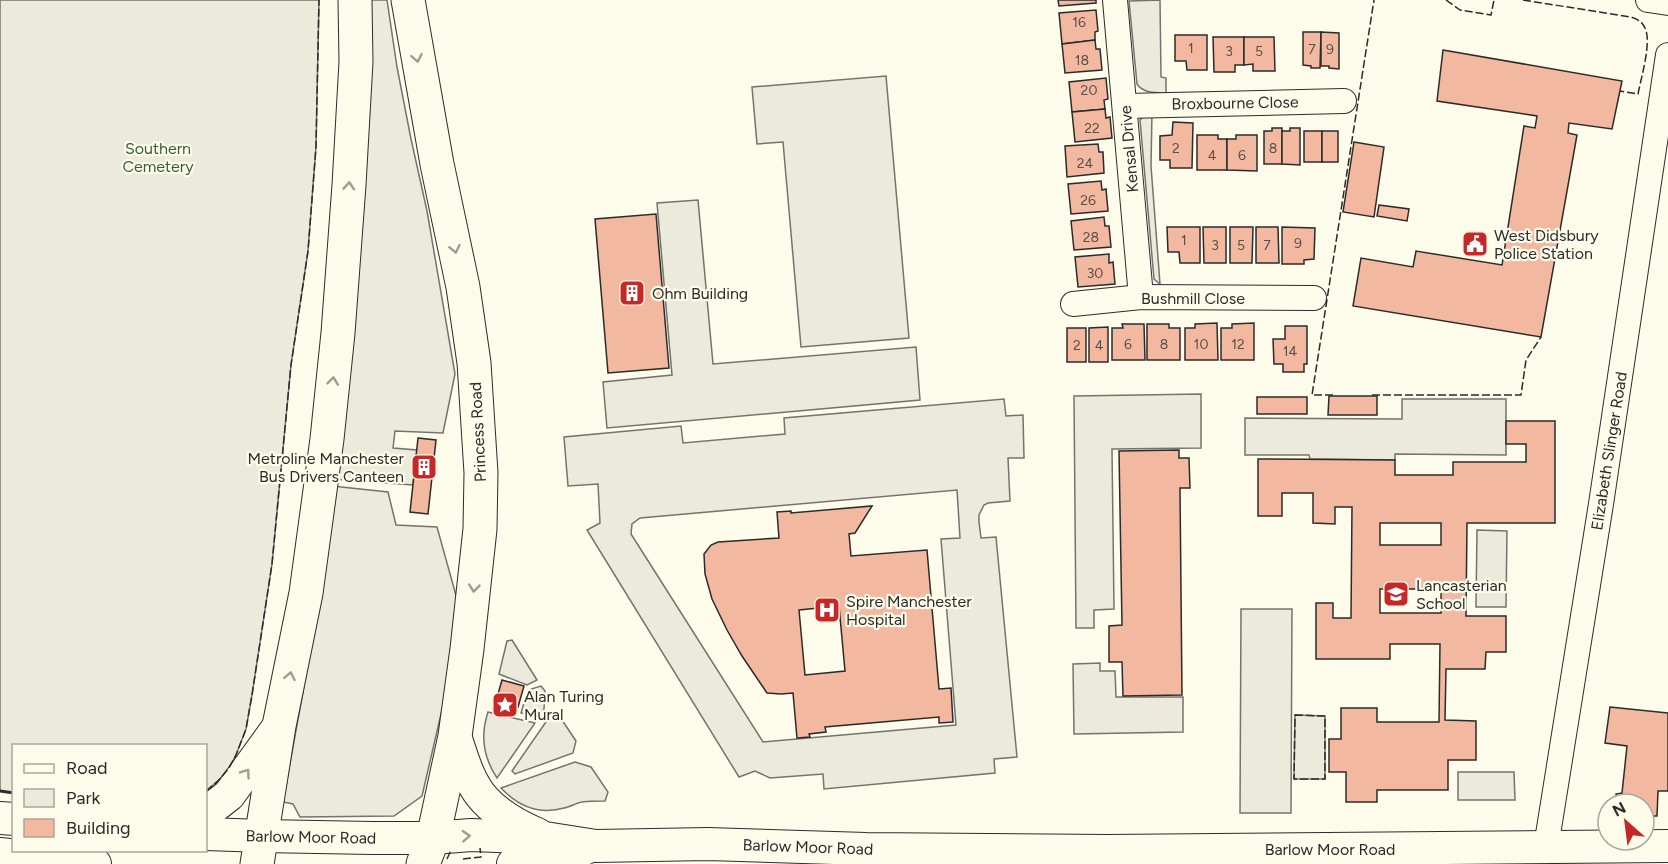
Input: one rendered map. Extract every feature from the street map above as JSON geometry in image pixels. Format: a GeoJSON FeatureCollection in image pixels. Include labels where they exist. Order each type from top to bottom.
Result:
{"type":"FeatureCollection","features":[{"type":"Feature","properties":{"kind":"highway"},"geometry":{"type":"LineString","coordinates":[[259,850],[279,726],[306,592],[327,439],[350,174],[356,62],[355,0]]}},
{"type":"Feature","properties":{"kind":"highway","name":"Princess Road"},"geometry":{"type":"LineString","coordinates":[[408,0],[435,153],[463,287],[474,363],[481,473],[480,530],[455,736],[428,851]]}},
{"type":"Feature","properties":{"kind":"main road"},"geometry":{"type":"LineString","coordinates":[[207,812],[229,795],[279,726]]}},
{"type":"Feature","properties":{"kind":"main road"},"geometry":{"type":"LineString","coordinates":[[455,736],[474,787],[498,812],[521,827],[533,857]]}},
{"type":"Feature","properties":{"kind":"main road","name":"Barlow Moor Road"},"geometry":{"type":"LineString","coordinates":[[207,834],[259,850],[428,851],[471,835],[533,857],[597,855],[708,844],[867,857],[1108,858],[1334,856],[1546,847],[1668,846]]}},
{"type":"Feature","properties":{"kind":"main road"},"geometry":{"type":"LineString","coordinates":[[5,854],[95,864]]}},
{"type":"Feature","properties":{"kind":"street","name":"Kensal Drive"},"geometry":{"type":"LineString","coordinates":[[1115,0],[1141,297]]}},
{"type":"Feature","properties":{"kind":"street"},"geometry":{"type":"LineString","coordinates":[[1648,0],[1668,3]]}},
{"type":"Feature","properties":{"kind":"street","name":"Elizabeth Slinger Road"},"geometry":{"type":"LineString","coordinates":[[1546,847],[1601,504],[1668,55]]}},
{"type":"Feature","properties":{"kind":"street","name":"Broxbourne Close"},"geometry":{"type":"LineString","coordinates":[[1125,106],[1344,101]]}},
{"type":"Feature","properties":{"kind":"street","name":"Bushmill Close"},"geometry":{"type":"LineString","coordinates":[[1073,304],[1141,297],[1314,298]]}},
{"type":"Feature","properties":{"kind":"green space","name":"Southern Cemetery"},"geometry":{"type":"Polygon","coordinates":[[[0,0],[319,0],[316,147],[308,251],[291,365],[272,564],[246,729],[236,755],[229,768],[207,790],[207,744],[12,744],[12,793],[0,791],[0,0]]]}},
{"type":"Feature","properties":{"kind":"green space"},"geometry":{"type":"Polygon","coordinates":[[[365,0],[387,0],[397,67],[427,211],[455,374],[443,433],[395,431],[393,448],[417,450],[413,485],[333,479],[365,0]]]}},
{"type":"Feature","properties":{"kind":"green space"},"geometry":{"type":"Polygon","coordinates":[[[1160,0],[1161,77],[1166,78],[1166,93],[1146,91],[1137,84],[1129,1],[1160,0]]]}},
{"type":"Feature","properties":{"kind":"green space"},"geometry":{"type":"Polygon","coordinates":[[[1152,112],[1151,166],[1160,284],[1154,279],[1140,120],[1152,112]]]}},
{"type":"Feature","properties":{"kind":"green space"},"geometry":{"type":"Polygon","coordinates":[[[332,486],[388,492],[396,525],[437,527],[457,599],[444,701],[422,796],[394,816],[300,817],[293,804],[283,802],[311,648],[332,486]]]}},
{"type":"Feature","properties":{"kind":"green space"},"geometry":{"type":"Polygon","coordinates":[[[512,640],[537,680],[527,685],[499,674],[507,641],[512,640]]]}},
{"type":"Feature","properties":{"kind":"green space"},"geometry":{"type":"Polygon","coordinates":[[[541,686],[545,691],[544,709],[539,717],[521,713],[528,690],[541,686]]]}},
{"type":"Feature","properties":{"kind":"green space"},"geometry":{"type":"Polygon","coordinates":[[[488,712],[535,723],[497,778],[484,746],[484,729],[488,712]]]}},
{"type":"Feature","properties":{"kind":"green space"},"geometry":{"type":"Polygon","coordinates":[[[1295,715],[1325,716],[1325,779],[1294,779],[1295,715]]]}},
{"type":"Feature","properties":{"kind":"green space"},"geometry":{"type":"Polygon","coordinates":[[[560,717],[576,741],[573,753],[515,774],[512,771],[548,719],[560,717]]]}},
{"type":"Feature","properties":{"kind":"green space"},"geometry":{"type":"Polygon","coordinates":[[[575,762],[591,767],[608,792],[605,801],[582,802],[555,810],[538,809],[514,800],[501,788],[575,762]]]}},
{"type":"Feature","properties":{"kind":"shaded area"},"geometry":{"type":"Polygon","coordinates":[[[886,76],[909,338],[801,347],[783,142],[757,144],[752,87],[886,76]]]}},
{"type":"Feature","properties":{"kind":"shaded area"},"geometry":{"type":"Polygon","coordinates":[[[698,200],[713,364],[916,347],[920,400],[607,428],[603,382],[672,375],[657,203],[698,200]]]}},
{"type":"Feature","properties":{"kind":"shaded area"},"geometry":{"type":"Polygon","coordinates":[[[1201,394],[1201,448],[1112,449],[1114,609],[1094,610],[1094,628],[1076,628],[1074,396],[1201,394]]]}},
{"type":"Feature","properties":{"kind":"shaded area"},"geometry":{"type":"Polygon","coordinates":[[[1004,399],[1006,416],[1023,415],[1024,458],[1008,458],[1010,501],[988,503],[984,505],[979,515],[981,538],[996,537],[1017,757],[994,759],[995,773],[824,789],[823,774],[770,778],[755,771],[739,777],[587,530],[600,523],[598,484],[568,486],[564,437],[681,426],[683,443],[785,434],[784,418],[1004,399]],[[957,490],[640,518],[632,524],[631,534],[763,742],[956,725],[941,539],[960,538],[957,490]]]}},
{"type":"Feature","properties":{"kind":"shaded area"},"geometry":{"type":"Polygon","coordinates":[[[1402,399],[1506,399],[1506,455],[1395,454],[1395,460],[1310,459],[1309,455],[1245,455],[1245,418],[1402,419],[1402,399]]]}},
{"type":"Feature","properties":{"kind":"shaded area"},"geometry":{"type":"Polygon","coordinates":[[[1477,530],[1507,531],[1506,607],[1476,607],[1477,530]]]}},
{"type":"Feature","properties":{"kind":"shaded area"},"geometry":{"type":"Polygon","coordinates":[[[1241,609],[1292,609],[1291,813],[1240,813],[1241,609]]]}},
{"type":"Feature","properties":{"kind":"shaded area"},"geometry":{"type":"Polygon","coordinates":[[[1100,663],[1100,671],[1115,671],[1116,697],[1183,697],[1183,732],[1074,734],[1073,664],[1100,663]]]}},
{"type":"Feature","properties":{"kind":"shaded area"},"geometry":{"type":"Polygon","coordinates":[[[1458,772],[1514,772],[1515,800],[1458,800],[1458,772]]]}},
{"type":"Feature","properties":{"kind":"building"},"geometry":{"type":"Polygon","coordinates":[[[1058,0],[1096,0],[1096,3],[1059,6],[1058,0]]]}},
{"type":"Feature","properties":{"kind":"building"},"geometry":{"type":"Polygon","coordinates":[[[1096,10],[1098,31],[1095,32],[1095,40],[1062,44],[1059,13],[1096,10]]]}},
{"type":"Feature","properties":{"kind":"building"},"geometry":{"type":"Polygon","coordinates":[[[1303,32],[1321,32],[1320,68],[1303,65],[1303,32]]]}},
{"type":"Feature","properties":{"kind":"building"},"geometry":{"type":"Polygon","coordinates":[[[1321,32],[1339,33],[1339,69],[1321,66],[1321,32]]]}},
{"type":"Feature","properties":{"kind":"building"},"geometry":{"type":"Polygon","coordinates":[[[1175,35],[1207,35],[1207,70],[1187,70],[1186,61],[1175,61],[1175,35]]]}},
{"type":"Feature","properties":{"kind":"building"},"geometry":{"type":"Polygon","coordinates":[[[1213,37],[1244,37],[1244,65],[1235,65],[1235,72],[1214,72],[1213,37]]]}},
{"type":"Feature","properties":{"kind":"building"},"geometry":{"type":"Polygon","coordinates":[[[1244,37],[1274,37],[1275,71],[1253,71],[1253,64],[1244,65],[1244,37]]]}},
{"type":"Feature","properties":{"kind":"building"},"geometry":{"type":"Polygon","coordinates":[[[1095,40],[1096,49],[1100,49],[1102,70],[1065,73],[1062,44],[1095,40]]]}},
{"type":"Feature","properties":{"kind":"building"},"geometry":{"type":"Polygon","coordinates":[[[1443,50],[1622,81],[1612,129],[1569,123],[1568,133],[1577,135],[1541,337],[1353,306],[1361,258],[1413,267],[1416,251],[1502,265],[1524,126],[1535,128],[1537,116],[1437,101],[1443,50]]]}},
{"type":"Feature","properties":{"kind":"building"},"geometry":{"type":"Polygon","coordinates":[[[1106,78],[1108,99],[1104,100],[1105,109],[1072,112],[1069,82],[1106,78]]]}},
{"type":"Feature","properties":{"kind":"building"},"geometry":{"type":"Polygon","coordinates":[[[1105,109],[1106,118],[1110,117],[1112,138],[1075,142],[1072,112],[1105,109]]]}},
{"type":"Feature","properties":{"kind":"building"},"geometry":{"type":"Polygon","coordinates":[[[1173,122],[1193,123],[1192,168],[1170,168],[1170,160],[1160,160],[1160,136],[1172,135],[1173,122]]]}},
{"type":"Feature","properties":{"kind":"building"},"geometry":{"type":"Polygon","coordinates":[[[1272,128],[1282,128],[1282,164],[1264,164],[1264,131],[1272,131],[1272,128]]]}},
{"type":"Feature","properties":{"kind":"building"},"geometry":{"type":"Polygon","coordinates":[[[1290,128],[1300,128],[1300,165],[1282,164],[1282,131],[1290,131],[1290,128]]]}},
{"type":"Feature","properties":{"kind":"building"},"geometry":{"type":"Polygon","coordinates":[[[1304,131],[1322,131],[1322,162],[1304,162],[1304,131]]]}},
{"type":"Feature","properties":{"kind":"building"},"geometry":{"type":"Polygon","coordinates":[[[1322,131],[1338,131],[1338,162],[1322,162],[1322,131]]]}},
{"type":"Feature","properties":{"kind":"building"},"geometry":{"type":"Polygon","coordinates":[[[1197,135],[1218,135],[1218,139],[1227,139],[1227,170],[1197,170],[1197,135]]]}},
{"type":"Feature","properties":{"kind":"building"},"geometry":{"type":"Polygon","coordinates":[[[1236,135],[1257,135],[1257,171],[1227,170],[1227,139],[1236,139],[1236,135]]]}},
{"type":"Feature","properties":{"kind":"building"},"geometry":{"type":"Polygon","coordinates":[[[1354,142],[1384,147],[1374,217],[1343,212],[1354,142]]]}},
{"type":"Feature","properties":{"kind":"building"},"geometry":{"type":"Polygon","coordinates":[[[1098,144],[1099,152],[1103,152],[1104,173],[1067,177],[1065,146],[1098,144]]]}},
{"type":"Feature","properties":{"kind":"building"},"geometry":{"type":"Polygon","coordinates":[[[1101,181],[1102,190],[1106,189],[1108,211],[1071,214],[1068,184],[1101,181]]]}},
{"type":"Feature","properties":{"kind":"building"},"geometry":{"type":"Polygon","coordinates":[[[1379,205],[1409,209],[1407,221],[1377,216],[1379,205]]]}},
{"type":"Feature","properties":{"kind":"building","name":"Ohm Building"},"geometry":{"type":"Polygon","coordinates":[[[656,214],[669,368],[608,373],[595,219],[656,214]]]}},
{"type":"Feature","properties":{"kind":"building"},"geometry":{"type":"Polygon","coordinates":[[[1104,217],[1105,226],[1109,226],[1111,247],[1074,250],[1071,221],[1104,217]]]}},
{"type":"Feature","properties":{"kind":"building"},"geometry":{"type":"Polygon","coordinates":[[[1167,227],[1200,227],[1200,263],[1180,263],[1179,252],[1168,252],[1167,227]]]}},
{"type":"Feature","properties":{"kind":"building"},"geometry":{"type":"Polygon","coordinates":[[[1203,227],[1226,227],[1226,263],[1204,263],[1203,227]]]}},
{"type":"Feature","properties":{"kind":"building"},"geometry":{"type":"Polygon","coordinates":[[[1230,227],[1253,227],[1252,263],[1230,263],[1230,227]]]}},
{"type":"Feature","properties":{"kind":"building"},"geometry":{"type":"Polygon","coordinates":[[[1256,227],[1278,227],[1279,263],[1256,263],[1256,227]]]}},
{"type":"Feature","properties":{"kind":"building"},"geometry":{"type":"Polygon","coordinates":[[[1282,227],[1315,228],[1314,259],[1304,260],[1304,264],[1282,264],[1282,227]]]}},
{"type":"Feature","properties":{"kind":"building"},"geometry":{"type":"Polygon","coordinates":[[[1109,254],[1109,263],[1113,262],[1115,284],[1078,287],[1075,257],[1109,254]]]}},
{"type":"Feature","properties":{"kind":"building"},"geometry":{"type":"Polygon","coordinates":[[[1217,323],[1218,360],[1185,360],[1185,328],[1195,328],[1195,324],[1217,323]]]}},
{"type":"Feature","properties":{"kind":"building"},"geometry":{"type":"Polygon","coordinates":[[[1254,323],[1254,360],[1221,360],[1221,328],[1232,328],[1232,324],[1254,323]]]}},
{"type":"Feature","properties":{"kind":"building"},"geometry":{"type":"Polygon","coordinates":[[[1122,324],[1144,324],[1145,360],[1112,360],[1112,328],[1123,328],[1122,324]]]}},
{"type":"Feature","properties":{"kind":"building"},"geometry":{"type":"Polygon","coordinates":[[[1147,324],[1169,324],[1169,328],[1180,328],[1180,360],[1147,360],[1147,324]]]}},
{"type":"Feature","properties":{"kind":"building"},"geometry":{"type":"Polygon","coordinates":[[[1285,326],[1307,326],[1307,364],[1304,364],[1304,372],[1283,372],[1283,364],[1274,364],[1273,339],[1285,339],[1285,326]]]}},
{"type":"Feature","properties":{"kind":"building"},"geometry":{"type":"Polygon","coordinates":[[[1108,327],[1108,362],[1089,362],[1089,328],[1108,327]]]}},
{"type":"Feature","properties":{"kind":"building"},"geometry":{"type":"Polygon","coordinates":[[[1067,328],[1086,328],[1086,362],[1067,362],[1067,328]]]}},
{"type":"Feature","properties":{"kind":"building"},"geometry":{"type":"Polygon","coordinates":[[[1329,396],[1377,396],[1377,415],[1328,415],[1329,396]]]}},
{"type":"Feature","properties":{"kind":"building"},"geometry":{"type":"Polygon","coordinates":[[[1257,397],[1307,397],[1307,414],[1257,414],[1257,397]]]}},
{"type":"Feature","properties":{"kind":"building"},"geometry":{"type":"Polygon","coordinates":[[[1506,421],[1555,421],[1555,523],[1467,523],[1466,616],[1506,616],[1506,652],[1486,652],[1485,669],[1446,669],[1445,720],[1476,721],[1476,760],[1448,760],[1448,790],[1377,790],[1377,802],[1346,802],[1346,772],[1329,772],[1329,739],[1341,739],[1341,708],[1377,708],[1377,722],[1439,722],[1440,644],[1390,644],[1390,659],[1316,659],[1316,603],[1333,603],[1333,618],[1351,618],[1352,507],[1335,507],[1335,524],[1313,523],[1313,493],[1282,493],[1282,516],[1258,516],[1258,459],[1395,460],[1395,475],[1453,475],[1453,462],[1526,462],[1526,444],[1506,444],[1506,421]],[[1380,523],[1380,545],[1441,545],[1441,523],[1380,523]],[[1380,589],[1380,613],[1441,613],[1441,589],[1380,589]]]}},
{"type":"Feature","properties":{"kind":"building","name":"Metroline Manchester Bus Drivers Canteen"},"geometry":{"type":"Polygon","coordinates":[[[418,438],[436,440],[428,514],[410,512],[418,438]]]}},
{"type":"Feature","properties":{"kind":"building"},"geometry":{"type":"Polygon","coordinates":[[[1179,450],[1179,458],[1189,458],[1190,488],[1180,488],[1182,695],[1123,696],[1122,662],[1109,662],[1109,626],[1122,625],[1119,451],[1179,450]]]}},
{"type":"Feature","properties":{"kind":"building"},"geometry":{"type":"Polygon","coordinates":[[[872,506],[855,533],[849,534],[851,556],[927,550],[939,689],[951,688],[953,722],[939,723],[939,717],[825,727],[826,732],[797,738],[793,693],[767,693],[742,656],[712,599],[705,574],[704,554],[711,545],[718,542],[779,538],[777,512],[791,511],[791,513],[872,506]],[[839,606],[799,610],[805,675],[845,671],[839,606]]]}},
{"type":"Feature","properties":{"kind":"building"},"geometry":{"type":"Polygon","coordinates":[[[502,680],[524,686],[518,707],[496,701],[502,680]]]}},
{"type":"Feature","properties":{"kind":"building"},"geometry":{"type":"Polygon","coordinates":[[[1610,707],[1668,713],[1668,791],[1658,791],[1657,816],[1656,792],[1622,792],[1627,746],[1605,743],[1610,707]]]}},
{"type":"Feature","properties":{"kind":"fence"},"geometry":{"type":"LineString","coordinates":[[207,790],[229,768],[246,729],[272,564],[291,365],[308,251],[316,147],[319,0]]}},
{"type":"Feature","properties":{"kind":"fence"},"geometry":{"type":"LineString","coordinates":[[1333,395],[1312,395],[1374,0]]}},
{"type":"Feature","properties":{"kind":"fence"},"geometry":{"type":"LineString","coordinates":[[1446,0],[1460,10],[1491,15],[1494,0]]}},
{"type":"Feature","properties":{"kind":"fence"},"geometry":{"type":"LineString","coordinates":[[1523,0],[1631,17],[1641,22],[1647,34],[1647,42],[1638,94],[1620,91]]}},
{"type":"Feature","properties":{"kind":"fence"},"geometry":{"type":"LineString","coordinates":[[1372,395],[1521,395],[1526,360],[1541,337]]}},
{"type":"Feature","properties":{"kind":"fence"},"geometry":{"type":"LineString","coordinates":[[1295,715],[1325,716],[1325,779],[1294,779],[1295,715]]}},
{"type":"Feature","properties":{"kind":"fence"},"geometry":{"type":"LineString","coordinates":[[463,859],[481,857],[480,848]]}},
{"type":"Feature","properties":{"kind":"fence"},"geometry":{"type":"LineString","coordinates":[[447,859],[451,850]]}},
{"type":"Feature","properties":{"kind":"wall"},"geometry":{"type":"LineString","coordinates":[[0,791],[12,793]]}},
{"type":"Feature","properties":{"kind":"place","name":"West Didsbury Police Station"},"geometry":{"type":"Point","coordinates":[1475,244]}},
{"type":"Feature","properties":{"kind":"place","name":"Ohm Building"},"geometry":{"type":"Point","coordinates":[632,293]}},
{"type":"Feature","properties":{"kind":"place","name":"Metroline Manchester Bus Drivers Canteen"},"geometry":{"type":"Point","coordinates":[424,467]}},
{"type":"Feature","properties":{"kind":"place","name":"Lancasterian School"},"geometry":{"type":"Point","coordinates":[1396,594]}},
{"type":"Feature","properties":{"kind":"place","name":"Spire Manchester Hospital"},"geometry":{"type":"Point","coordinates":[827,610]}},
{"type":"Feature","properties":{"kind":"place","name":"Alan Turing Mural"},"geometry":{"type":"Point","coordinates":[505,705]}}]}
